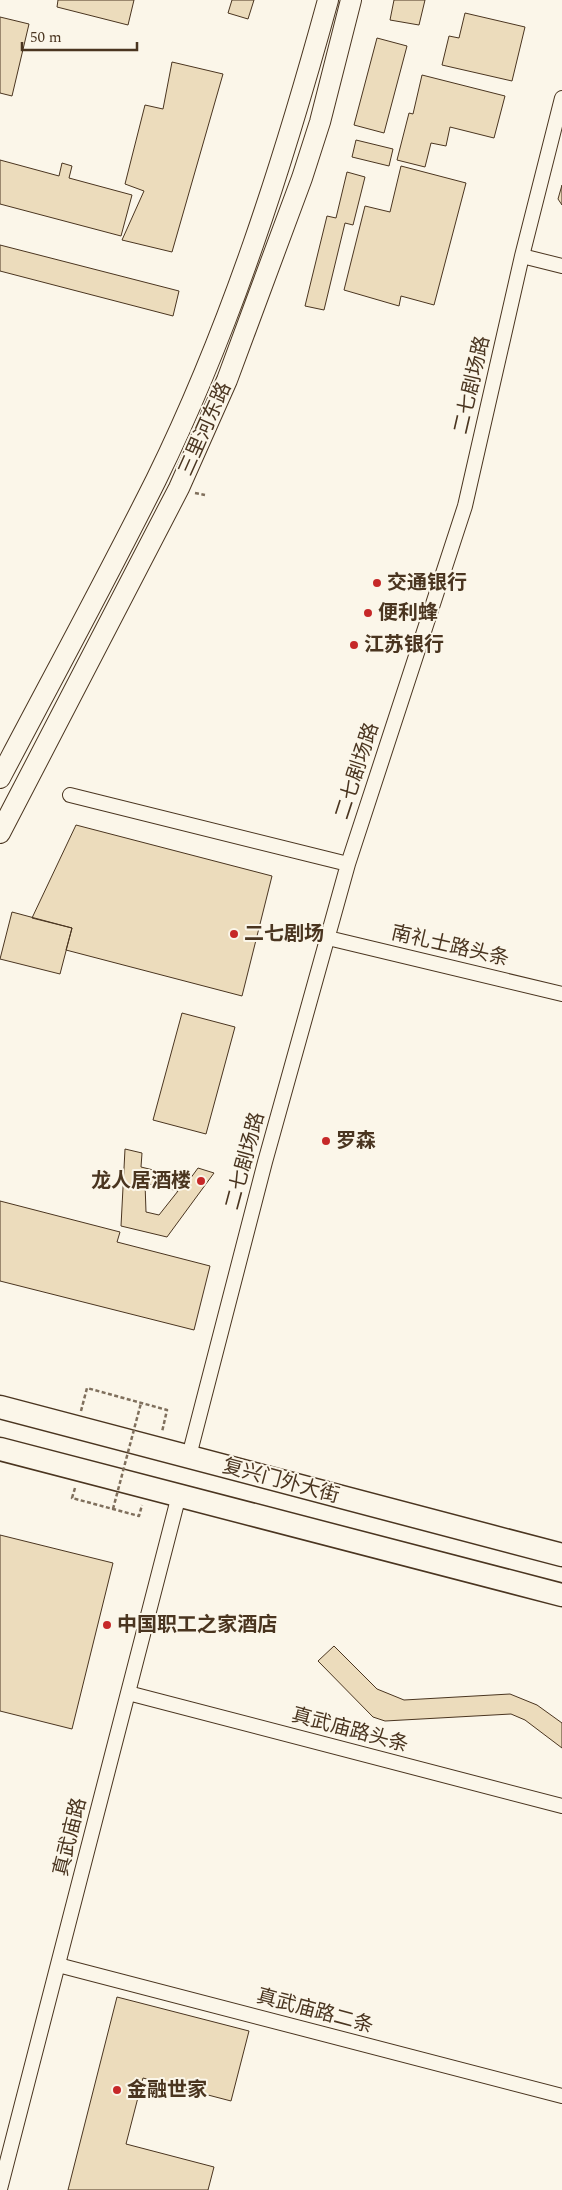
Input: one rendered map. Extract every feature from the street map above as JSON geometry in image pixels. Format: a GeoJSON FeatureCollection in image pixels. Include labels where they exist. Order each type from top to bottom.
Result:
{"type":"FeatureCollection","features":[{"type":"Feature","properties":{"kind":"highway","name":"复兴门外大街"},"geometry":{"type":"LineString","coordinates":[[0,1407],[562,1555]]}},
{"type":"Feature","properties":{"kind":"highway","name":"复兴门外大街"},"geometry":{"type":"LineString","coordinates":[[0,1449],[562,1595]]}},
{"type":"Feature","properties":{"kind":"main road","name":"三里河东路"},"geometry":{"type":"LineString","coordinates":[[0,778],[156,479],[203,373],[256,237],[278,172],[328,0]]}},
{"type":"Feature","properties":{"kind":"main road","name":"三里河东路"},"geometry":{"type":"LineString","coordinates":[[0,834],[178,488],[224,388],[302,178],[351,0]]}},
{"type":"Feature","properties":{"kind":"street","name":"二七剧场路"},"geometry":{"type":"LineString","coordinates":[[189,1456],[265,1162],[348,864],[465,506],[522,256],[562,98]]}},
{"type":"Feature","properties":{"kind":"street"},"geometry":{"type":"LineString","coordinates":[[522,256],[562,266]]}},
{"type":"Feature","properties":{"kind":"street"},"geometry":{"type":"LineString","coordinates":[[70,794],[348,864]]}},
{"type":"Feature","properties":{"kind":"street","name":"南礼士路头条"},"geometry":{"type":"LineString","coordinates":[[328,938],[562,994]]}},
{"type":"Feature","properties":{"kind":"street","name":"真武庙路"},"geometry":{"type":"LineString","coordinates":[[0,2189],[179,1495]]}},
{"type":"Feature","properties":{"kind":"street","name":"真武庙路头条"},"geometry":{"type":"LineString","coordinates":[[128,1693],[562,1806]]}},
{"type":"Feature","properties":{"kind":"street","name":"真武庙路二条"},"geometry":{"type":"LineString","coordinates":[[58,1965],[562,2096]]}},
{"type":"Feature","properties":{"kind":"path"},"geometry":{"type":"LineString","coordinates":[[87,1388],[167,1410],[158,1448]]}},
{"type":"Feature","properties":{"kind":"path"},"geometry":{"type":"LineString","coordinates":[[113,1509],[141,1403]]}},
{"type":"Feature","properties":{"kind":"path"},"geometry":{"type":"LineString","coordinates":[[72,1498],[140,1516]]}},
{"type":"Feature","properties":{"kind":"building"},"geometry":{"type":"Polygon","coordinates":[[[58,0],[134,0],[128,25],[57,7],[58,0]]]}},
{"type":"Feature","properties":{"kind":"building"},"geometry":{"type":"Polygon","coordinates":[[[232,0],[254,0],[248,19],[228,13],[232,0]]]}},
{"type":"Feature","properties":{"kind":"building"},"geometry":{"type":"Polygon","coordinates":[[[394,0],[425,0],[419,25],[390,20],[394,0]]]}},
{"type":"Feature","properties":{"kind":"building"},"geometry":{"type":"Polygon","coordinates":[[[465,13],[525,27],[512,81],[442,65],[449,36],[459,38],[465,13]]]}},
{"type":"Feature","properties":{"kind":"building"},"geometry":{"type":"Polygon","coordinates":[[[0,17],[29,24],[12,96],[0,93],[0,17]]]}},
{"type":"Feature","properties":{"kind":"building"},"geometry":{"type":"Polygon","coordinates":[[[377,38],[407,46],[384,133],[354,125],[377,38]]]}},
{"type":"Feature","properties":{"kind":"building"},"geometry":{"type":"Polygon","coordinates":[[[172,62],[223,74],[172,252],[122,240],[144,191],[125,184],[145,105],[163,109],[172,62]]]}},
{"type":"Feature","properties":{"kind":"building"},"geometry":{"type":"Polygon","coordinates":[[[422,75],[505,96],[494,138],[450,127],[446,146],[431,143],[425,167],[397,160],[409,113],[413,114],[422,75]]]}},
{"type":"Feature","properties":{"kind":"building"},"geometry":{"type":"Polygon","coordinates":[[[356,140],[393,149],[389,166],[352,157],[356,140]]]}},
{"type":"Feature","properties":{"kind":"building"},"geometry":{"type":"Polygon","coordinates":[[[0,160],[59,176],[62,163],[72,166],[69,178],[132,195],[121,236],[0,204],[0,160]]]}},
{"type":"Feature","properties":{"kind":"building"},"geometry":{"type":"Polygon","coordinates":[[[401,166],[466,183],[434,305],[401,296],[399,306],[344,290],[365,206],[390,212],[401,166]]]}},
{"type":"Feature","properties":{"kind":"building"},"geometry":{"type":"Polygon","coordinates":[[[347,172],[365,177],[353,225],[345,223],[324,310],[305,306],[327,216],[336,218],[347,172]]]}},
{"type":"Feature","properties":{"kind":"building"},"geometry":{"type":"Polygon","coordinates":[[[562,185],[562,205],[558,199],[562,185]]]}},
{"type":"Feature","properties":{"kind":"building"},"geometry":{"type":"Polygon","coordinates":[[[0,245],[179,291],[173,316],[0,271],[0,245]]]}},
{"type":"Feature","properties":{"kind":"building"},"geometry":{"type":"Polygon","coordinates":[[[76,825],[272,876],[242,996],[66,950],[72,928],[32,918],[76,825]]]}},
{"type":"Feature","properties":{"kind":"building"},"geometry":{"type":"Polygon","coordinates":[[[12,912],[72,928],[60,974],[0,959],[12,912]]]}},
{"type":"Feature","properties":{"kind":"building"},"geometry":{"type":"Polygon","coordinates":[[[182,1013],[235,1027],[206,1134],[153,1120],[182,1013]]]}},
{"type":"Feature","properties":{"kind":"building"},"geometry":{"type":"Polygon","coordinates":[[[125,1149],[142,1153],[141,1167],[190,1179],[198,1168],[214,1173],[167,1237],[121,1226],[125,1149]],[[145,1183],[146,1212],[159,1215],[178,1191],[145,1183]]]}},
{"type":"Feature","properties":{"kind":"building"},"geometry":{"type":"Polygon","coordinates":[[[0,1201],[120,1232],[117,1242],[210,1266],[194,1330],[0,1281],[0,1201]]]}},
{"type":"Feature","properties":{"kind":"building"},"geometry":{"type":"Polygon","coordinates":[[[0,1535],[113,1563],[72,1729],[0,1711],[0,1535]]]}},
{"type":"Feature","properties":{"kind":"building"},"geometry":{"type":"Polygon","coordinates":[[[334,1646],[377,1689],[404,1700],[510,1694],[537,1705],[562,1723],[562,1748],[525,1720],[511,1714],[385,1721],[373,1717],[318,1661],[334,1646]]]}},
{"type":"Feature","properties":{"kind":"building","name":"金融世家"},"geometry":{"type":"Polygon","coordinates":[[[117,1997],[249,2031],[231,2101],[143,2078],[126,2144],[214,2167],[208,2190],[68,2190],[117,1997]]]}},
{"type":"Feature","properties":{"kind":"place","name":"交通银行"},"geometry":{"type":"Point","coordinates":[377,583]}},
{"type":"Feature","properties":{"kind":"place","name":"便利蜂"},"geometry":{"type":"Point","coordinates":[368,613]}},
{"type":"Feature","properties":{"kind":"place","name":"江苏银行"},"geometry":{"type":"Point","coordinates":[354,645]}},
{"type":"Feature","properties":{"kind":"place","name":"二七剧场"},"geometry":{"type":"Point","coordinates":[234,934]}},
{"type":"Feature","properties":{"kind":"place","name":"罗森"},"geometry":{"type":"Point","coordinates":[326,1141]}},
{"type":"Feature","properties":{"kind":"place","name":"龙人居酒楼"},"geometry":{"type":"Point","coordinates":[201,1181]}},
{"type":"Feature","properties":{"kind":"place","name":"中国职工之家酒店"},"geometry":{"type":"Point","coordinates":[107,1625]}},
{"type":"Feature","properties":{"kind":"place","name":"金融世家"},"geometry":{"type":"Point","coordinates":[117,2090]}}]}
